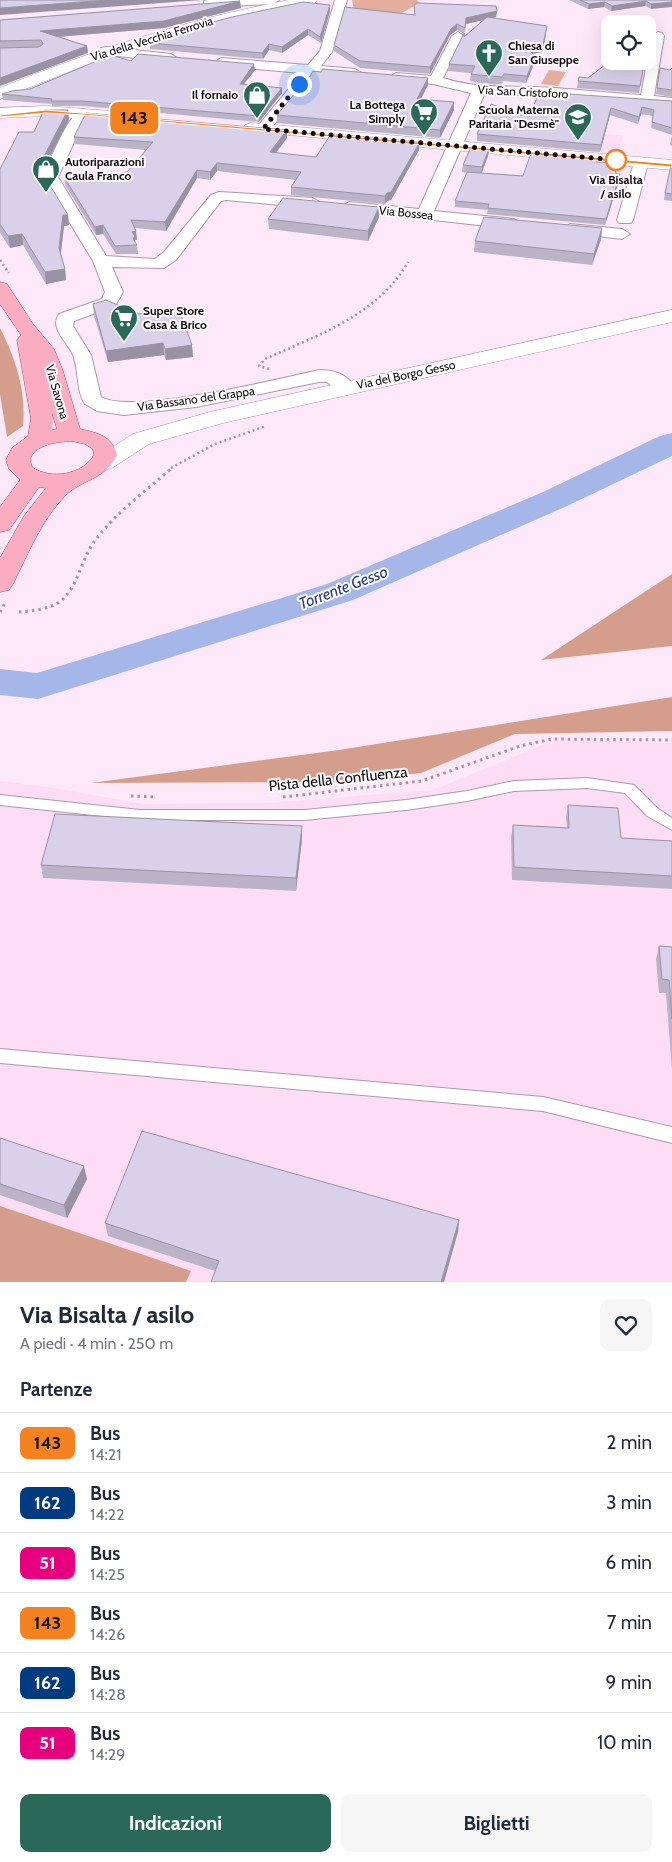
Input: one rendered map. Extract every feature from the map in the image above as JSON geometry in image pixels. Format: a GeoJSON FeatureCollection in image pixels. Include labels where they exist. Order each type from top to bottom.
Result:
{"type":"FeatureCollection","features":[{"type":"Feature","properties":{"kind":"main road","name":"Via Savona"},"geometry":{"type":"LineString","coordinates":[[0,288],[24,327],[43,349],[52,371],[67,426],[72,434]]}},
{"type":"Feature","properties":{"kind":"main road","name":"Via Savona"},"geometry":{"type":"LineString","coordinates":[[24,327],[42,419],[39,439]]}},
{"type":"Feature","properties":{"kind":"main road"},"geometry":{"type":"LineString","coordinates":[[72,434],[95,439],[103,446],[106,454],[104,463],[96,471],[83,478],[49,482],[33,478],[23,472],[18,463],[20,454],[27,446],[39,439],[72,434]]}},
{"type":"Feature","properties":{"kind":"main road"},"geometry":{"type":"LineString","coordinates":[[0,525],[33,478]]}},
{"type":"Feature","properties":{"kind":"main road"},"geometry":{"type":"LineString","coordinates":[[5,594],[44,505],[55,491],[67,481]]}},
{"type":"Feature","properties":{"kind":"street"},"geometry":{"type":"LineString","coordinates":[[197,5],[225,1],[273,0]]}},
{"type":"Feature","properties":{"kind":"street","name":"Via della Vecchia Ferrovia"},"geometry":{"type":"LineString","coordinates":[[1,94],[106,51],[198,24],[310,0]]}},
{"type":"Feature","properties":{"kind":"street"},"geometry":{"type":"LineString","coordinates":[[263,129],[326,52],[341,0]]}},
{"type":"Feature","properties":{"kind":"street"},"geometry":{"type":"LineString","coordinates":[[435,80],[458,36]]}},
{"type":"Feature","properties":{"kind":"street"},"geometry":{"type":"LineString","coordinates":[[647,100],[658,36]]}},
{"type":"Feature","properties":{"kind":"street"},"geometry":{"type":"LineString","coordinates":[[106,51],[188,60]]}},
{"type":"Feature","properties":{"kind":"street"},"geometry":{"type":"LineString","coordinates":[[208,61],[367,74]]}},
{"type":"Feature","properties":{"kind":"street","name":"Via San Cristoforo"},"geometry":{"type":"LineString","coordinates":[[386,76],[435,80],[456,87],[480,91],[534,91],[672,102]]}},
{"type":"Feature","properties":{"kind":"street"},"geometry":{"type":"LineString","coordinates":[[424,215],[453,147],[480,91]]}},
{"type":"Feature","properties":{"kind":"street"},"geometry":{"type":"LineString","coordinates":[[2,114],[46,111],[143,118]]}},
{"type":"Feature","properties":{"kind":"street","name":"Via Bassano del Grappa"},"geometry":{"type":"LineString","coordinates":[[83,113],[76,122],[50,178],[101,261],[114,292],[109,302],[65,318],[64,326],[82,355],[92,400],[104,407],[124,409],[196,401],[319,376],[332,376],[346,388]]}},
{"type":"Feature","properties":{"kind":"street"},"geometry":{"type":"LineString","coordinates":[[238,127],[672,165]]}},
{"type":"Feature","properties":{"kind":"street"},"geometry":{"type":"LineString","coordinates":[[554,228],[623,227],[641,163]]}},
{"type":"Feature","properties":{"kind":"street","name":"Via Bossea"},"geometry":{"type":"LineString","coordinates":[[101,261],[158,264],[170,256],[216,198],[224,195],[526,225]]}},
{"type":"Feature","properties":{"kind":"street","name":"Via del Borgo Gesso"},"geometry":{"type":"LineString","coordinates":[[95,439],[141,439],[218,417],[672,316]]}},
{"type":"Feature","properties":{"kind":"street","name":"Via del Borgo Gesso"},"geometry":{"type":"LineString","coordinates":[[104,463],[141,439]]}},
{"type":"Feature","properties":{"kind":"lane"},"geometry":{"type":"LineString","coordinates":[[1,94],[27,91],[121,53]]}},
{"type":"Feature","properties":{"kind":"lane"},"geometry":{"type":"LineString","coordinates":[[0,800],[140,815],[305,816],[415,803],[514,786],[587,784],[629,789],[652,812],[672,825]]}},
{"type":"Feature","properties":{"kind":"lane"},"geometry":{"type":"LineString","coordinates":[[0,1056],[543,1104],[672,1135]]}},
{"type":"Feature","properties":{"kind":"path"},"geometry":{"type":"LineString","coordinates":[[275,369],[258,366],[265,359],[366,310],[404,273],[408,262]]}},
{"type":"Feature","properties":{"kind":"path"},"geometry":{"type":"LineString","coordinates":[[19,612],[38,610],[62,600],[78,577],[95,540],[122,511],[173,467],[208,447],[268,426]]}},
{"type":"Feature","properties":{"kind":"path"},"geometry":{"type":"LineString","coordinates":[[0,612],[5,594]]}},
{"type":"Feature","properties":{"kind":"path","name":"Pista della Confluenza"},"geometry":{"type":"LineString","coordinates":[[273,798],[422,781],[520,746],[552,739],[672,740]]}},
{"type":"Feature","properties":{"kind":"path"},"geometry":{"type":"LineString","coordinates":[[129,796],[159,797]]}},
{"type":"Feature","properties":{"kind":"shaded area"},"geometry":{"type":"Polygon","coordinates":[[[352,0],[417,0],[419,3],[397,16],[354,11],[352,0]]]}},
{"type":"Feature","properties":{"kind":"shaded area"},"geometry":{"type":"Polygon","coordinates":[[[549,70],[566,72],[558,86],[541,84],[549,70]]]}},
{"type":"Feature","properties":{"kind":"shaded area","name":"Scuola Materna Paritaria \"Desmè\""},"geometry":{"type":"Polygon","coordinates":[[[540,124],[623,136],[617,156],[532,147],[540,124]]]}},
{"type":"Feature","properties":{"kind":"shaded area"},"geometry":{"type":"Polygon","coordinates":[[[0,328],[11,351],[19,376],[24,413],[23,426],[7,437],[0,394],[0,328]]]}},
{"type":"Feature","properties":{"kind":"shaded area"},"geometry":{"type":"Polygon","coordinates":[[[672,574],[672,646],[541,660],[672,574]]]}},
{"type":"Feature","properties":{"kind":"shaded area"},"geometry":{"type":"Polygon","coordinates":[[[672,697],[672,731],[515,734],[421,773],[344,782],[91,783],[339,750],[672,697]]]}},
{"type":"Feature","properties":{"kind":"shaded area"},"geometry":{"type":"Polygon","coordinates":[[[555,740],[672,743],[672,1282],[186,1282],[190,1271],[0,1206],[0,781],[54,788],[143,804],[268,803],[433,790],[555,740]]]}},
{"type":"Feature","properties":{"kind":"shaded area"},"geometry":{"type":"Polygon","coordinates":[[[0,1206],[191,1271],[186,1282],[0,1282],[0,1206]]]}},
{"type":"Feature","properties":{"kind":"building"},"geometry":{"type":"Polygon","coordinates":[[[0,0],[108,0],[0,8],[0,0]]]}},
{"type":"Feature","properties":{"kind":"building"},"geometry":{"type":"Polygon","coordinates":[[[580,0],[672,0],[672,2],[651,4],[646,1],[612,6],[605,2],[589,4],[580,0]]]}},
{"type":"Feature","properties":{"kind":"building"},"geometry":{"type":"Polygon","coordinates":[[[240,1],[164,21],[40,31],[87,46],[0,78],[0,48],[39,47],[43,44],[41,40],[0,41],[0,20],[240,1]]]}},
{"type":"Feature","properties":{"kind":"building"},"geometry":{"type":"Polygon","coordinates":[[[303,2],[330,5],[320,37],[308,29],[282,47],[269,44],[262,53],[150,43],[157,37],[232,17],[303,2]]]}},
{"type":"Feature","properties":{"kind":"building"},"geometry":{"type":"Polygon","coordinates":[[[417,3],[496,6],[497,11],[466,18],[465,28],[457,24],[451,29],[430,67],[360,61],[334,45],[345,7],[415,15],[414,5],[417,3]]]}},
{"type":"Feature","properties":{"kind":"building"},"geometry":{"type":"Polygon","coordinates":[[[487,17],[547,26],[543,45],[526,47],[535,56],[527,76],[504,74],[502,77],[471,74],[475,66],[449,64],[464,33],[464,37],[487,17]]]}},
{"type":"Feature","properties":{"kind":"building"},"geometry":{"type":"Polygon","coordinates":[[[138,54],[254,64],[240,84],[282,88],[259,116],[82,101],[51,101],[52,99],[2,94],[30,89],[111,55],[131,61],[138,54]]]}},
{"type":"Feature","properties":{"kind":"building"},"geometry":{"type":"Polygon","coordinates":[[[601,68],[601,70],[643,70],[640,86],[578,81],[579,77],[588,78],[601,68]]]}},
{"type":"Feature","properties":{"kind":"building"},"geometry":{"type":"Polygon","coordinates":[[[660,68],[670,70],[672,68],[672,90],[657,88],[660,68]]]}},
{"type":"Feature","properties":{"kind":"building"},"geometry":{"type":"Polygon","coordinates":[[[323,69],[428,78],[417,99],[454,102],[440,130],[277,115],[300,87],[303,88],[313,71],[321,72],[323,69]]]}},
{"type":"Feature","properties":{"kind":"building"},"geometry":{"type":"Polygon","coordinates":[[[539,92],[672,101],[672,128],[652,122],[654,110],[642,107],[639,117],[611,108],[601,145],[477,134],[491,104],[504,109],[502,113],[530,116],[539,92]]]}},
{"type":"Feature","properties":{"kind":"building"},"geometry":{"type":"Polygon","coordinates":[[[44,110],[68,110],[39,166],[40,174],[43,174],[68,215],[63,215],[59,248],[65,269],[45,272],[22,234],[8,236],[0,224],[0,169],[19,132],[34,132],[44,110]]]}},
{"type":"Feature","properties":{"kind":"building"},"geometry":{"type":"Polygon","coordinates":[[[86,113],[287,130],[270,152],[316,157],[331,134],[420,142],[391,192],[385,196],[291,187],[301,172],[217,163],[210,172],[197,170],[165,222],[131,220],[136,231],[132,232],[135,236],[133,239],[137,245],[115,246],[103,225],[95,227],[64,177],[121,177],[121,173],[127,172],[153,142],[74,137],[86,113]]]}},
{"type":"Feature","properties":{"kind":"building"},"geometry":{"type":"Polygon","coordinates":[[[471,147],[489,149],[482,167],[463,165],[471,147]]]}},
{"type":"Feature","properties":{"kind":"building"},"geometry":{"type":"Polygon","coordinates":[[[531,153],[597,159],[596,162],[615,163],[616,174],[620,174],[606,219],[488,208],[489,204],[455,201],[467,172],[523,176],[531,153]]]}},
{"type":"Feature","properties":{"kind":"building"},"geometry":{"type":"Polygon","coordinates":[[[672,165],[672,194],[665,193],[672,165]]]}},
{"type":"Feature","properties":{"kind":"building"},"geometry":{"type":"Polygon","coordinates":[[[283,198],[379,207],[368,231],[268,219],[283,198]]]}},
{"type":"Feature","properties":{"kind":"building"},"geometry":{"type":"Polygon","coordinates":[[[484,217],[602,228],[594,254],[475,241],[484,217]]]}},
{"type":"Feature","properties":{"kind":"building"},"geometry":{"type":"Polygon","coordinates":[[[106,300],[139,314],[179,310],[192,345],[165,349],[163,343],[106,351],[93,304],[106,300]]]}},
{"type":"Feature","properties":{"kind":"building"},"geometry":{"type":"Polygon","coordinates":[[[568,805],[618,808],[621,838],[672,841],[672,876],[514,867],[513,825],[569,828],[568,805]]]}},
{"type":"Feature","properties":{"kind":"building"},"geometry":{"type":"Polygon","coordinates":[[[55,814],[302,826],[296,878],[41,865],[55,814]]]}},
{"type":"Feature","properties":{"kind":"building"},"geometry":{"type":"Polygon","coordinates":[[[659,946],[672,947],[672,1019],[669,980],[662,979],[659,946]]]}},
{"type":"Feature","properties":{"kind":"building"},"geometry":{"type":"Polygon","coordinates":[[[142,1131],[459,1220],[441,1282],[211,1282],[219,1261],[105,1223],[142,1131]]]}},
{"type":"Feature","properties":{"kind":"building"},"geometry":{"type":"Polygon","coordinates":[[[0,1138],[84,1166],[64,1205],[0,1184],[0,1138]]]}},
{"type":"Feature","properties":{"kind":"waterway","name":"Torrente Gesso"},"geometry":{"type":"LineString","coordinates":[[0,682],[38,686],[340,592],[555,499],[672,443]]}},
{"type":"Feature","properties":{"kind":"bus line","name":"143"},"geometry":{"type":"LineString","coordinates":[[0,115],[46,111],[83,113],[672,165]]}},
{"type":"Feature","properties":{"kind":"place","name":"Chiesa di San Giuseppe"},"geometry":{"type":"Point","coordinates":[489,77]}},
{"type":"Feature","properties":{"kind":"place","name":"Il fornaio"},"geometry":{"type":"Point","coordinates":[257,119]}},
{"type":"Feature","properties":{"kind":"place","name":"La Bottega Simply"},"geometry":{"type":"Point","coordinates":[424,136]}},
{"type":"Feature","properties":{"kind":"place","name":"Scuola Materna Paritaria \"Desmè\""},"geometry":{"type":"Point","coordinates":[578,141]}},
{"type":"Feature","properties":{"kind":"place","name":"Via Bisalta / asilo"},"geometry":{"type":"Point","coordinates":[616,160]}},
{"type":"Feature","properties":{"kind":"place","name":"Autoriparazioni Caula Franco"},"geometry":{"type":"Point","coordinates":[46,193]}},
{"type":"Feature","properties":{"kind":"place","name":"Super Store Casa & Brico"},"geometry":{"type":"Point","coordinates":[124,342]}},
{"type":"Feature","properties":{"kind":"route"},"geometry":{"type":"LineString","coordinates":[[299,84],[263,129],[616,160]]}}]}
